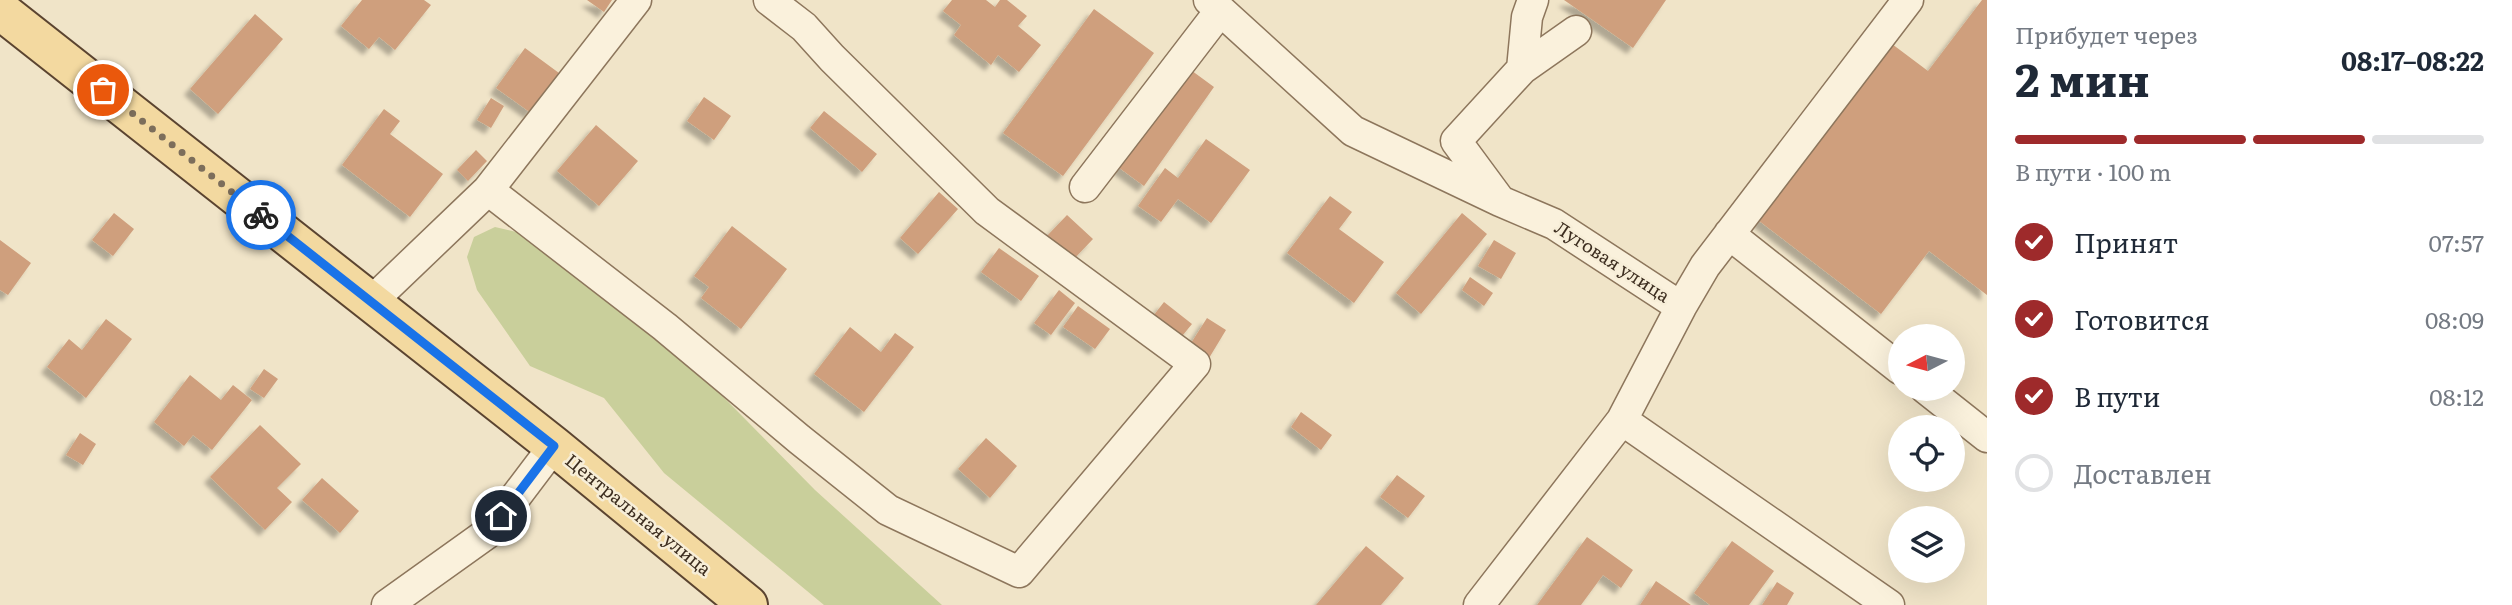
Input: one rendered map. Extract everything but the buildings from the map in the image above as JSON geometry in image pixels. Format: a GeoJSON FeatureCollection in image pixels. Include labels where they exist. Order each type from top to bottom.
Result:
{"type":"FeatureCollection","features":[{"type":"Feature","properties":{"kind":"main road","name":"Центральная улица"},"geometry":{"type":"LineString","coordinates":[[0,10],[554,446],[748,605]]}},
{"type":"Feature","properties":{"kind":"street"},"geometry":{"type":"LineString","coordinates":[[371,302],[488,190],[636,0]]}},
{"type":"Feature","properties":{"kind":"street"},"geometry":{"type":"LineString","coordinates":[[488,190],[665,327],[888,510],[1019,572],[1195,364],[987,211],[804,27],[769,0]]}},
{"type":"Feature","properties":{"kind":"street"},"geometry":{"type":"LineString","coordinates":[[1522,69],[1527,18],[1533,0]]}},
{"type":"Feature","properties":{"kind":"street"},"geometry":{"type":"LineString","coordinates":[[1681,307],[1705,266],[1908,0]]}},
{"type":"Feature","properties":{"kind":"street"},"geometry":{"type":"LineString","coordinates":[[1085,187],[1226,10]]}},
{"type":"Feature","properties":{"kind":"street","name":"Луговая улица"},"geometry":{"type":"LineString","coordinates":[[1226,10],[1353,131],[1554,224],[1681,307],[1622,420],[1479,605]]}},
{"type":"Feature","properties":{"kind":"street"},"geometry":{"type":"LineString","coordinates":[[1500,201],[1456,141],[1522,69],[1576,31]]}},
{"type":"Feature","properties":{"kind":"street"},"geometry":{"type":"LineString","coordinates":[[1729,234],[1888,360]]}},
{"type":"Feature","properties":{"kind":"street"},"geometry":{"type":"LineString","coordinates":[[1941,401],[1987,437]]}},
{"type":"Feature","properties":{"kind":"street"},"geometry":{"type":"LineString","coordinates":[[1622,420],[1885,604]]}},
{"type":"Feature","properties":{"kind":"street"},"geometry":{"type":"LineString","coordinates":[[387,605],[489,532],[554,446]]}},
{"type":"Feature","properties":{"kind":"green space"},"geometry":{"type":"Polygon","coordinates":[[[495,227],[542,238],[680,353],[815,490],[942,605],[824,605],[664,473],[604,398],[530,366],[477,290],[467,257],[474,237],[495,227]]]}},
{"type":"Feature","properties":{"kind":"way so far"},"geometry":{"type":"LineString","coordinates":[[103,90],[261,215]]}},
{"type":"Feature","properties":{"kind":"route"},"geometry":{"type":"LineString","coordinates":[[261,215],[554,446],[501,516]]}}]}
